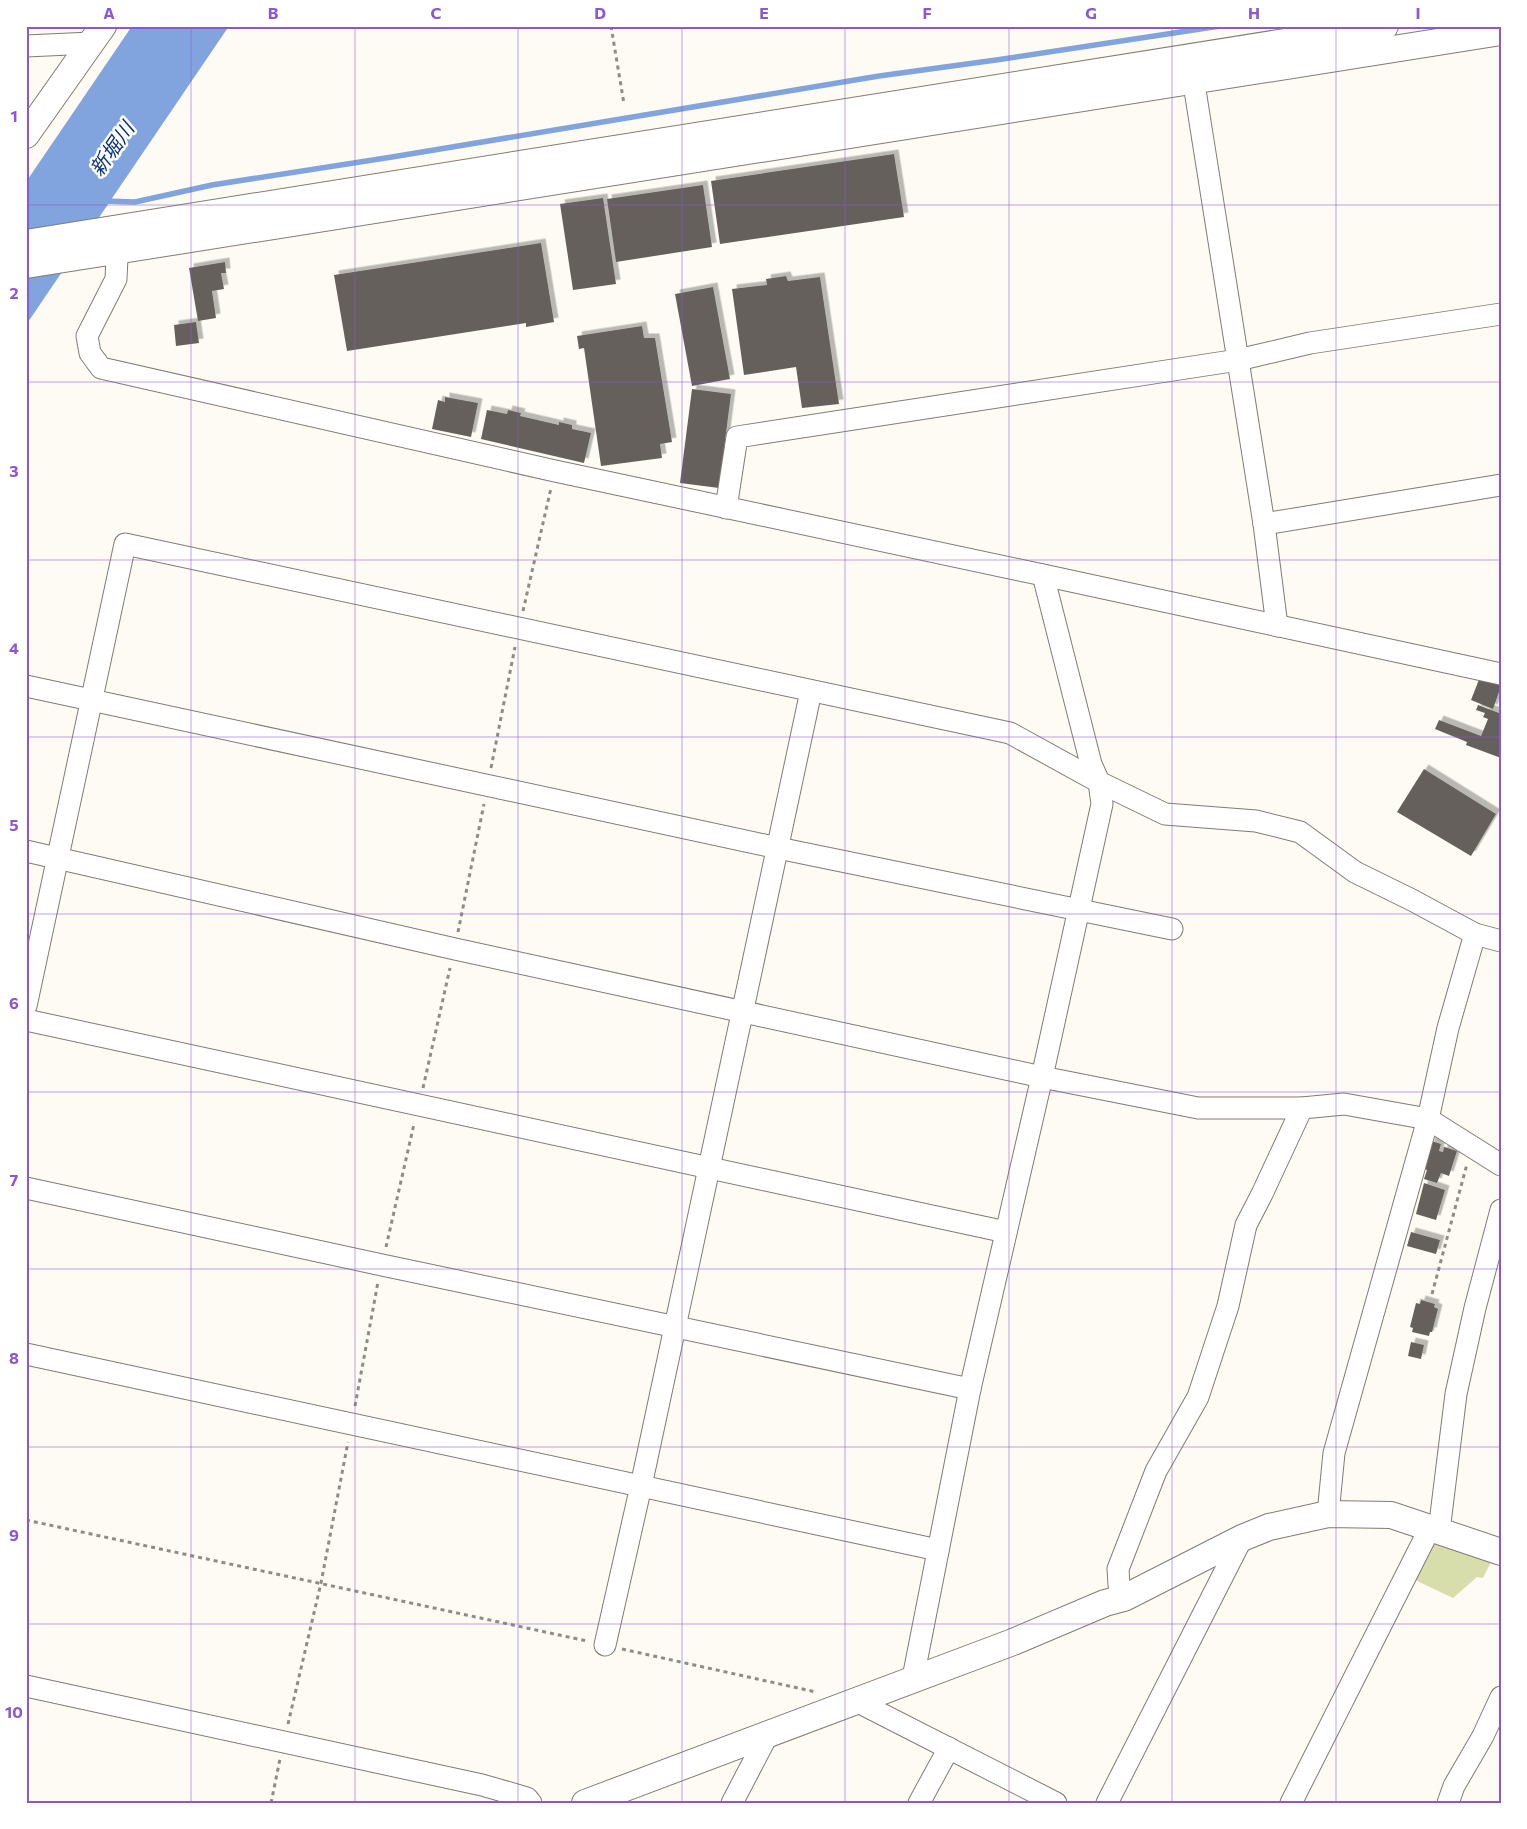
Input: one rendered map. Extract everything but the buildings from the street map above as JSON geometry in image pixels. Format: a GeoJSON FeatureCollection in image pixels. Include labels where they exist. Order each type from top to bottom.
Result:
{"type":"FeatureCollection","features":[{"type":"Feature","properties":{"kind":"street"},"geometry":{"type":"LineString","coordinates":[[26,243],[111,237],[1192,69],[1381,33],[1501,32]]}},
{"type":"Feature","properties":{"kind":"street"},"geometry":{"type":"LineString","coordinates":[[26,46],[97,35]]}},
{"type":"Feature","properties":{"kind":"street"},"geometry":{"type":"LineString","coordinates":[[26,135],[97,35]]}},
{"type":"Feature","properties":{"kind":"street"},"geometry":{"type":"LineString","coordinates":[[1192,69],[1264,524],[1277,626]]}},
{"type":"Feature","properties":{"kind":"street"},"geometry":{"type":"LineString","coordinates":[[26,265],[82,256],[111,237]]}},
{"type":"Feature","properties":{"kind":"street"},"geometry":{"type":"LineString","coordinates":[[111,237],[116,279],[87,336],[90,353],[101,368],[555,471],[1043,574],[1501,674]]}},
{"type":"Feature","properties":{"kind":"street"},"geometry":{"type":"LineString","coordinates":[[726,508],[737,437],[1238,360],[1310,343],[1501,314]]}},
{"type":"Feature","properties":{"kind":"street"},"geometry":{"type":"LineString","coordinates":[[1264,524],[1501,485]]}},
{"type":"Feature","properties":{"kind":"street"},"geometry":{"type":"LineString","coordinates":[[26,1006],[126,544],[1010,733],[1099,782],[1165,814],[1256,821],[1300,832],[1355,872],[1475,934],[1501,941]]}},
{"type":"Feature","properties":{"kind":"street"},"geometry":{"type":"LineString","coordinates":[[913,1678],[970,1389],[1042,1077],[1102,804],[1099,782],[1091,764],[1043,574]]}},
{"type":"Feature","properties":{"kind":"street"},"geometry":{"type":"LineString","coordinates":[[26,686],[778,848],[1172,929]]}},
{"type":"Feature","properties":{"kind":"street"},"geometry":{"type":"LineString","coordinates":[[605,1645],[744,1012],[811,691]]}},
{"type":"Feature","properties":{"kind":"street"},"geometry":{"type":"LineString","coordinates":[[26,851],[744,1012],[1042,1077],[1198,1108],[1302,1108],[1344,1104],[1428,1119],[1501,1165]]}},
{"type":"Feature","properties":{"kind":"street"},"geometry":{"type":"LineString","coordinates":[[1328,1514],[1334,1452],[1428,1119],[1448,1028],[1475,934]]}},
{"type":"Feature","properties":{"kind":"street"},"geometry":{"type":"LineString","coordinates":[[26,1020],[1006,1232]]}},
{"type":"Feature","properties":{"kind":"street"},"geometry":{"type":"LineString","coordinates":[[1124,1598],[1119,1585],[1118,1569],[1156,1471],[1198,1397],[1228,1306],[1246,1225],[1302,1108]]}},
{"type":"Feature","properties":{"kind":"street"},"geometry":{"type":"LineString","coordinates":[[26,1188],[382,1266],[970,1389]]}},
{"type":"Feature","properties":{"kind":"street"},"geometry":{"type":"LineString","coordinates":[[1291,1803],[1435,1529],[1456,1394],[1475,1308],[1501,1210]]}},
{"type":"Feature","properties":{"kind":"street"},"geometry":{"type":"LineString","coordinates":[[26,1354],[938,1550]]}},
{"type":"Feature","properties":{"kind":"street"},"geometry":{"type":"LineString","coordinates":[[585,1803],[913,1678],[1013,1642],[1105,1603],[1124,1598],[1242,1538],[1269,1527],[1328,1514],[1391,1515],[1501,1552]]}},
{"type":"Feature","properties":{"kind":"street"},"geometry":{"type":"LineString","coordinates":[[1107,1803],[1242,1538]]}},
{"type":"Feature","properties":{"kind":"street"},"geometry":{"type":"LineString","coordinates":[[26,1686],[482,1785],[527,1798],[531,1803]]}},
{"type":"Feature","properties":{"kind":"street"},"geometry":{"type":"LineString","coordinates":[[1448,1803],[1454,1786],[1483,1736],[1501,1697]]}},
{"type":"Feature","properties":{"kind":"street"},"geometry":{"type":"LineString","coordinates":[[856,1701],[1056,1803]]}},
{"type":"Feature","properties":{"kind":"street"},"geometry":{"type":"LineString","coordinates":[[732,1803],[768,1734]]}},
{"type":"Feature","properties":{"kind":"street"},"geometry":{"type":"LineString","coordinates":[[919,1803],[949,1748]]}},
{"type":"Feature","properties":{"kind":"path"},"geometry":{"type":"LineString","coordinates":[[611,26],[624,104]]}},
{"type":"Feature","properties":{"kind":"path"},"geometry":{"type":"LineString","coordinates":[[519,628],[555,471]]}},
{"type":"Feature","properties":{"kind":"path"},"geometry":{"type":"LineString","coordinates":[[1432,1294],[1472,1147]]}},
{"type":"Feature","properties":{"kind":"path"},"geometry":{"type":"LineString","coordinates":[[26,1520],[821,1693]]}},
{"type":"Feature","properties":{"kind":"path"},"geometry":{"type":"LineString","coordinates":[[271,1803],[283,1742],[321,1583]]}},
{"type":"Feature","properties":{"kind":"green space"},"geometry":{"type":"Polygon","coordinates":[[[1434,1539],[1491,1562],[1483,1578],[1477,1577],[1453,1598],[1413,1579],[1434,1539]]]}},
{"type":"Feature","properties":{"kind":"water","name":"新堀川"},"geometry":{"type":"Polygon","coordinates":[[[132,26],[229,26],[26,325],[26,182],[132,26]]]}},
{"type":"Feature","properties":{"kind":"waterway"},"geometry":{"type":"LineString","coordinates":[[104,201],[135,202],[212,185],[879,76],[1220,26]]}}]}
